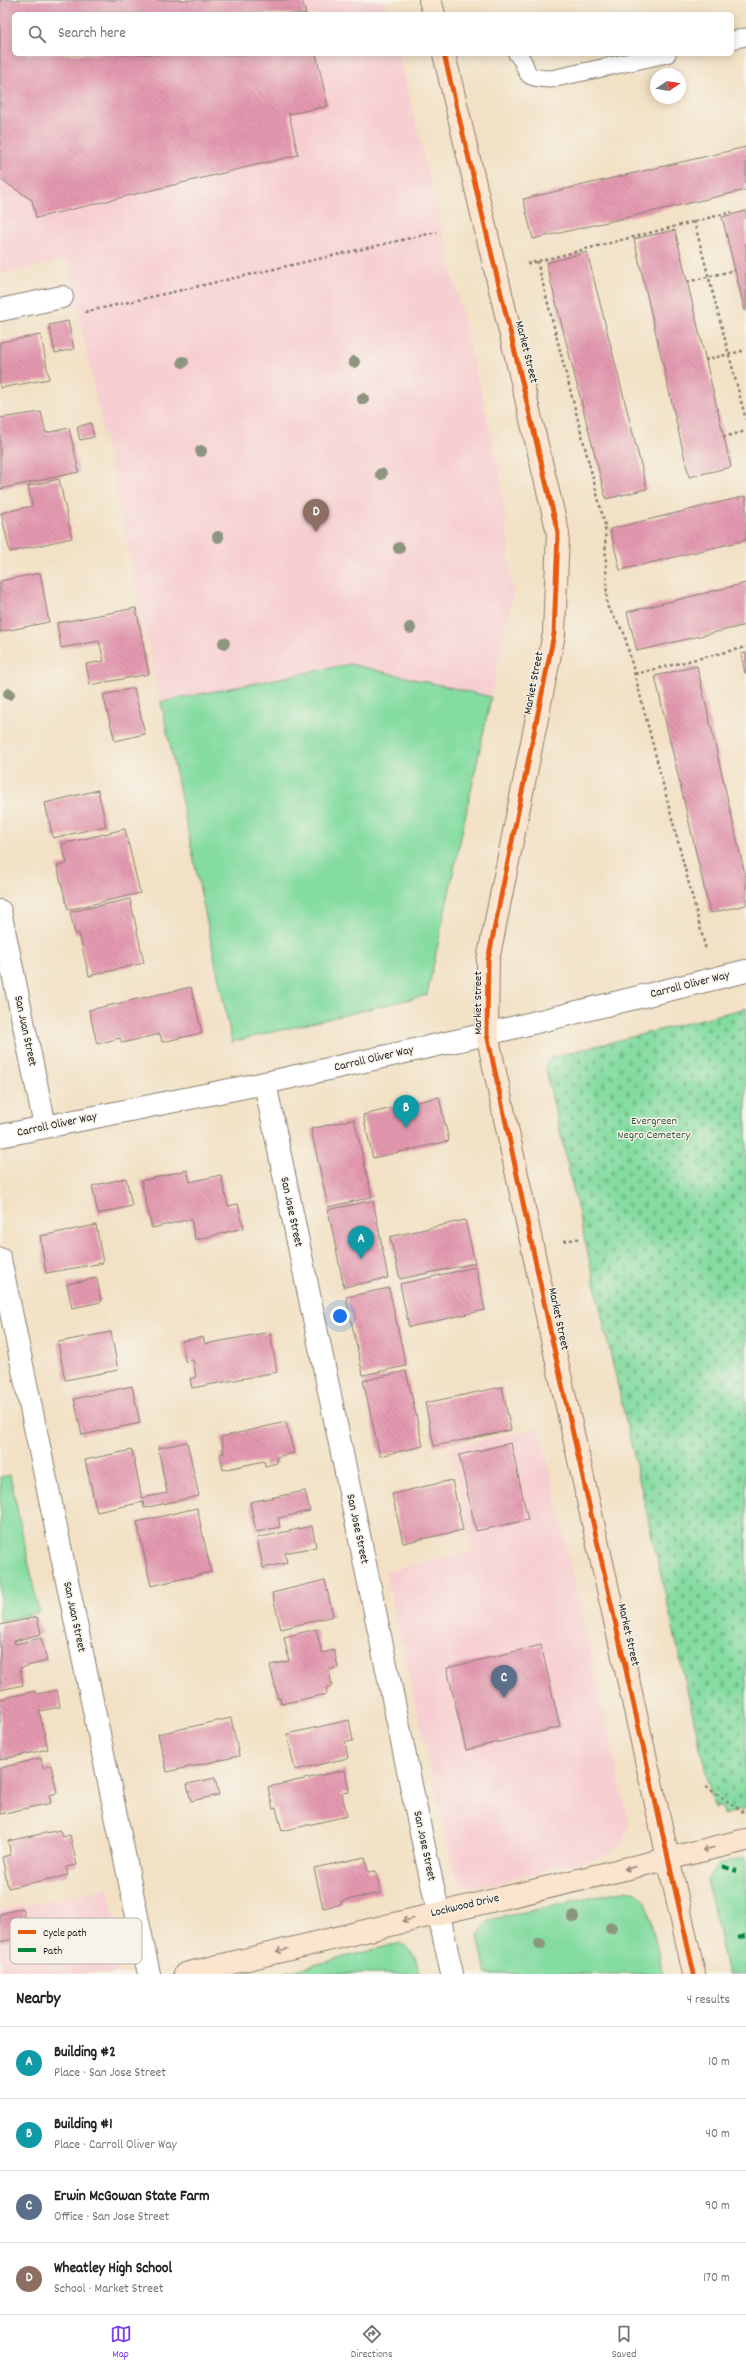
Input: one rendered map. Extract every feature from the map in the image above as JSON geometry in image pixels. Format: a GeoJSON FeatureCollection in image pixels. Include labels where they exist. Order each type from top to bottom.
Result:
{"type":"FeatureCollection","features":[{"type":"Feature","properties":{"kind":"street"},"geometry":{"type":"LineString","coordinates":[[430,0],[433,12]]}},
{"type":"Feature","properties":{"kind":"street","name":"Market Street"},"geometry":{"type":"LineString","coordinates":[[444,56],[558,533],[554,634],[488,960],[487,1034],[694,1974]]}},
{"type":"Feature","properties":{"kind":"street"},"geometry":{"type":"LineString","coordinates":[[0,310],[62,296]]}},
{"type":"Feature","properties":{"kind":"street","name":"San Juan Street"},"geometry":{"type":"LineString","coordinates":[[0,911],[45,1126]]}},
{"type":"Feature","properties":{"kind":"street","name":"Carroll Oliver Way"},"geometry":{"type":"LineString","coordinates":[[0,1136],[265,1083],[487,1034],[746,971]]}},
{"type":"Feature","properties":{"kind":"street","name":"San Jose Street"},"geometry":{"type":"LineString","coordinates":[[265,1083],[452,1974]]}},
{"type":"Feature","properties":{"kind":"street","name":"San Juan Street"},"geometry":{"type":"LineString","coordinates":[[0,1259],[137,1918]]}},
{"type":"Feature","properties":{"kind":"street","name":"Lockwood Drive"},"geometry":{"type":"LineString","coordinates":[[185,1974],[439,1912],[746,1840]]}},
{"type":"Feature","properties":{"kind":"street","name":"San Juan Street"},"geometry":{"type":"LineString","coordinates":[[142,1940],[149,1974]]}},
{"type":"Feature","properties":{"kind":"lane"},"geometry":{"type":"LineString","coordinates":[[734,40],[746,37]]}},
{"type":"Feature","properties":{"kind":"lane"},"geometry":{"type":"LineString","coordinates":[[518,56],[525,72],[535,79],[546,79],[657,56]]}},
{"type":"Feature","properties":{"kind":"path"},"geometry":{"type":"LineString","coordinates":[[527,264],[732,212]]}},
{"type":"Feature","properties":{"kind":"path"},"geometry":{"type":"LineString","coordinates":[[694,221],[746,420]]}},
{"type":"Feature","properties":{"kind":"path"},"geometry":{"type":"LineString","coordinates":[[84,312],[437,232]]}},
{"type":"Feature","properties":{"kind":"path"},"geometry":{"type":"LineString","coordinates":[[537,261],[605,525],[607,606],[624,633],[706,950]]}},
{"type":"Feature","properties":{"kind":"path"},"geometry":{"type":"LineString","coordinates":[[687,282],[735,270]]}},
{"type":"Feature","properties":{"kind":"path"},"geometry":{"type":"LineString","coordinates":[[705,360],[746,350]]}},
{"type":"Feature","properties":{"kind":"path"},"geometry":{"type":"LineString","coordinates":[[723,437],[746,431]]}},
{"type":"Feature","properties":{"kind":"path"},"geometry":{"type":"LineString","coordinates":[[635,674],[746,646]]}},
{"type":"Feature","properties":{"kind":"path"},"geometry":{"type":"LineString","coordinates":[[564,1241],[581,1238]]}},
{"type":"Feature","properties":{"kind":"path"},"geometry":{"type":"LineString","coordinates":[[706,1787],[745,1814]]}},
{"type":"Feature","properties":{"kind":"shaded area"},"geometry":{"type":"Polygon","coordinates":[[[0,0],[386,0],[389,12],[12,12],[12,56],[399,56],[500,471],[513,593],[427,995],[232,1042],[67,260],[0,274],[0,0]]]}},
{"type":"Feature","properties":{"kind":"shaded area"},"geometry":{"type":"Polygon","coordinates":[[[540,1428],[629,1825],[621,1845],[604,1856],[474,1888],[459,1882],[454,1871],[385,1572],[473,1551],[450,1447],[540,1428]]]}},
{"type":"Feature","properties":{"kind":"shaded area"},"geometry":{"type":"Polygon","coordinates":[[[108,1888],[114,1918],[10,1918],[10,1964],[122,1964],[116,1973],[0,1974],[0,1911],[108,1888]]]}},
{"type":"Feature","properties":{"kind":"green space"},"geometry":{"type":"Polygon","coordinates":[[[350,664],[491,697],[427,995],[232,1042],[161,702],[350,664]]]}},
{"type":"Feature","properties":{"kind":"green space","name":"Evergreen Negro Cemetery"},"geometry":{"type":"Polygon","coordinates":[[[746,1008],[746,1809],[723,1815],[722,1807],[714,1808],[545,1066],[552,1057],[746,1008]]]}},
{"type":"Feature","properties":{"kind":"green space"},"geometry":{"type":"Polygon","coordinates":[[[10,1475],[39,1612],[0,1621],[0,1477],[10,1475]]]}},
{"type":"Feature","properties":{"kind":"green space"},"geometry":{"type":"Polygon","coordinates":[[[746,1857],[746,1974],[728,1974],[707,1880],[718,1865],[746,1857]]]}},
{"type":"Feature","properties":{"kind":"green space"},"geometry":{"type":"Polygon","coordinates":[[[626,1890],[637,1892],[646,1901],[663,1974],[486,1974],[478,1935],[489,1920],[626,1890]]]}},
{"type":"Feature","properties":{"kind":"green space"},"geometry":{"type":"Polygon","coordinates":[[[399,1943],[408,1948],[414,1955],[419,1974],[279,1974],[399,1943]]]}},
{"type":"Feature","properties":{"kind":"building"},"geometry":{"type":"Polygon","coordinates":[[[0,0],[302,0],[305,12],[12,12],[12,56],[316,56],[328,106],[289,114],[298,155],[36,218],[32,200],[0,179],[0,0]]]}},
{"type":"Feature","properties":{"kind":"building"},"geometry":{"type":"Polygon","coordinates":[[[746,147],[746,190],[533,239],[523,199],[746,147]]]}},
{"type":"Feature","properties":{"kind":"building"},"geometry":{"type":"Polygon","coordinates":[[[746,211],[746,311],[745,311],[722,217],[746,211]]]}},
{"type":"Feature","properties":{"kind":"building"},"geometry":{"type":"Polygon","coordinates":[[[675,230],[731,467],[689,477],[634,239],[675,230]]]}},
{"type":"Feature","properties":{"kind":"building"},"geometry":{"type":"Polygon","coordinates":[[[587,252],[647,489],[606,499],[546,263],[587,252]]]}},
{"type":"Feature","properties":{"kind":"building"},"geometry":{"type":"Polygon","coordinates":[[[68,321],[74,349],[55,353],[49,325],[68,321]]]}},
{"type":"Feature","properties":{"kind":"building"},"geometry":{"type":"Polygon","coordinates":[[[41,335],[49,379],[0,388],[0,342],[41,335]]]}},
{"type":"Feature","properties":{"kind":"building"},"geometry":{"type":"Polygon","coordinates":[[[41,412],[46,433],[69,428],[79,472],[0,489],[0,418],[41,412]]]}},
{"type":"Feature","properties":{"kind":"building"},"geometry":{"type":"Polygon","coordinates":[[[91,423],[94,437],[80,440],[77,427],[91,423]]]}},
{"type":"Feature","properties":{"kind":"building"},"geometry":{"type":"Polygon","coordinates":[[[59,479],[72,538],[10,552],[1,513],[32,506],[28,486],[59,479]]]}},
{"type":"Feature","properties":{"kind":"building"},"geometry":{"type":"Polygon","coordinates":[[[746,496],[746,540],[620,570],[610,529],[746,496]]]}},
{"type":"Feature","properties":{"kind":"building"},"geometry":{"type":"Polygon","coordinates":[[[40,573],[49,622],[0,632],[0,581],[40,573]]]}},
{"type":"Feature","properties":{"kind":"building"},"geometry":{"type":"Polygon","coordinates":[[[746,583],[746,625],[637,651],[627,612],[746,583]]]}},
{"type":"Feature","properties":{"kind":"building"},"geometry":{"type":"Polygon","coordinates":[[[136,608],[149,674],[90,685],[86,664],[104,661],[99,641],[61,648],[57,623],[136,608]]]}},
{"type":"Feature","properties":{"kind":"building"},"geometry":{"type":"Polygon","coordinates":[[[746,653],[746,673],[745,673],[741,654],[746,653]]]}},
{"type":"Feature","properties":{"kind":"building"},"geometry":{"type":"Polygon","coordinates":[[[697,666],[746,879],[746,905],[710,913],[655,676],[697,666]]]}},
{"type":"Feature","properties":{"kind":"building"},"geometry":{"type":"Polygon","coordinates":[[[134,688],[145,734],[115,741],[103,695],[134,688]]]}},
{"type":"Feature","properties":{"kind":"building"},"geometry":{"type":"Polygon","coordinates":[[[98,790],[106,826],[53,838],[45,803],[98,790]]]}},
{"type":"Feature","properties":{"kind":"building"},"geometry":{"type":"Polygon","coordinates":[[[125,829],[140,893],[68,910],[57,866],[67,864],[62,844],[125,829]]]}},
{"type":"Feature","properties":{"kind":"building"},"geometry":{"type":"Polygon","coordinates":[[[130,899],[144,963],[89,976],[79,933],[75,934],[70,912],[130,899]]]}},
{"type":"Feature","properties":{"kind":"building"},"geometry":{"type":"Polygon","coordinates":[[[191,987],[202,1033],[162,1042],[160,1034],[122,1043],[120,1038],[97,1044],[89,1010],[191,987]]]}},
{"type":"Feature","properties":{"kind":"building"},"geometry":{"type":"Polygon","coordinates":[[[439,1097],[449,1141],[373,1158],[363,1115],[439,1097]]]}},
{"type":"Feature","properties":{"kind":"building"},"geometry":{"type":"Polygon","coordinates":[[[354,1119],[372,1197],[328,1207],[311,1129],[354,1119]]]}},
{"type":"Feature","properties":{"kind":"building"},"geometry":{"type":"Polygon","coordinates":[[[187,1170],[190,1182],[221,1175],[228,1206],[238,1204],[244,1228],[195,1240],[191,1219],[152,1228],[141,1181],[187,1170]]]}},
{"type":"Feature","properties":{"kind":"building"},"geometry":{"type":"Polygon","coordinates":[[[126,1178],[132,1206],[98,1214],[92,1186],[126,1178]]]}},
{"type":"Feature","properties":{"kind":"building"},"geometry":{"type":"Polygon","coordinates":[[[373,1200],[388,1278],[344,1287],[328,1210],[373,1200]]]}},
{"type":"Feature","properties":{"kind":"building"},"geometry":{"type":"Polygon","coordinates":[[[465,1220],[475,1263],[400,1279],[390,1237],[465,1220]]]}},
{"type":"Feature","properties":{"kind":"building"},"geometry":{"type":"Polygon","coordinates":[[[96,1225],[103,1263],[46,1273],[40,1236],[96,1225]]]}},
{"type":"Feature","properties":{"kind":"building"},"geometry":{"type":"Polygon","coordinates":[[[476,1267],[485,1310],[409,1327],[400,1284],[476,1267]]]}},
{"type":"Feature","properties":{"kind":"building"},"geometry":{"type":"Polygon","coordinates":[[[97,1278],[101,1302],[72,1308],[67,1284],[97,1278]]]}},
{"type":"Feature","properties":{"kind":"building"},"geometry":{"type":"Polygon","coordinates":[[[389,1288],[406,1366],[363,1375],[346,1297],[389,1288]]]}},
{"type":"Feature","properties":{"kind":"building"},"geometry":{"type":"Polygon","coordinates":[[[111,1332],[118,1370],[65,1380],[58,1342],[111,1332]]]}},
{"type":"Feature","properties":{"kind":"building"},"geometry":{"type":"Polygon","coordinates":[[[270,1332],[277,1372],[192,1388],[190,1379],[196,1377],[193,1360],[185,1361],[182,1341],[203,1337],[205,1344],[270,1332]]]}},
{"type":"Feature","properties":{"kind":"building"},"geometry":{"type":"Polygon","coordinates":[[[406,1371],[423,1446],[380,1456],[363,1381],[406,1371]]]}},
{"type":"Feature","properties":{"kind":"building"},"geometry":{"type":"Polygon","coordinates":[[[132,1386],[140,1423],[82,1435],[74,1399],[132,1386]]]}},
{"type":"Feature","properties":{"kind":"building"},"geometry":{"type":"Polygon","coordinates":[[[502,1387],[511,1430],[434,1446],[425,1403],[502,1387]]]}},
{"type":"Feature","properties":{"kind":"building"},"geometry":{"type":"Polygon","coordinates":[[[286,1422],[294,1453],[276,1457],[277,1463],[265,1466],[264,1461],[223,1470],[220,1454],[224,1453],[221,1437],[286,1422]]]}},
{"type":"Feature","properties":{"kind":"building"},"geometry":{"type":"Polygon","coordinates":[[[187,1442],[199,1496],[144,1508],[143,1502],[97,1512],[85,1460],[132,1450],[142,1498],[167,1493],[158,1448],[187,1442]]]}},
{"type":"Feature","properties":{"kind":"building"},"geometry":{"type":"Polygon","coordinates":[[[511,1443],[528,1520],[476,1531],[459,1455],[511,1443]]]}},
{"type":"Feature","properties":{"kind":"building"},"geometry":{"type":"Polygon","coordinates":[[[452,1480],[463,1530],[403,1543],[392,1494],[452,1480]]]}},
{"type":"Feature","properties":{"kind":"building"},"geometry":{"type":"Polygon","coordinates":[[[305,1491],[310,1511],[278,1518],[280,1527],[256,1532],[250,1502],[305,1491]]]}},
{"type":"Feature","properties":{"kind":"building"},"geometry":{"type":"Polygon","coordinates":[[[197,1508],[211,1572],[151,1586],[137,1522],[197,1508]]]}},
{"type":"Feature","properties":{"kind":"building"},"geometry":{"type":"Polygon","coordinates":[[[312,1526],[316,1547],[285,1553],[287,1563],[263,1568],[257,1538],[312,1526]]]}},
{"type":"Feature","properties":{"kind":"building"},"geometry":{"type":"Polygon","coordinates":[[[325,1580],[333,1616],[281,1629],[272,1593],[325,1580]]]}},
{"type":"Feature","properties":{"kind":"building"},"geometry":{"type":"Polygon","coordinates":[[[37,1617],[41,1634],[14,1641],[15,1644],[41,1638],[47,1661],[20,1668],[23,1685],[0,1690],[0,1625],[37,1617]]]}},
{"type":"Feature","properties":{"kind":"building"},"geometry":{"type":"Polygon","coordinates":[[[316,1629],[322,1653],[334,1650],[338,1667],[329,1670],[332,1686],[326,1687],[327,1694],[281,1704],[280,1698],[278,1699],[270,1665],[289,1661],[284,1637],[316,1629]]]}},
{"type":"Feature","properties":{"kind":"building"},"geometry":{"type":"Polygon","coordinates":[[[541,1645],[560,1727],[466,1750],[447,1668],[541,1645]]]}},
{"type":"Feature","properties":{"kind":"building"},"geometry":{"type":"Polygon","coordinates":[[[57,1690],[60,1707],[39,1711],[48,1749],[0,1760],[0,1699],[35,1691],[36,1694],[57,1690]]]}},
{"type":"Feature","properties":{"kind":"building"},"geometry":{"type":"Polygon","coordinates":[[[231,1718],[239,1756],[167,1772],[158,1734],[231,1718]]]}},
{"type":"Feature","properties":{"kind":"building"},"geometry":{"type":"Polygon","coordinates":[[[349,1720],[353,1741],[345,1742],[348,1758],[295,1770],[287,1734],[349,1720]]]}},
{"type":"Feature","properties":{"kind":"building"},"geometry":{"type":"Polygon","coordinates":[[[41,1758],[43,1768],[51,1765],[57,1793],[49,1795],[51,1803],[0,1814],[0,1768],[41,1758]]]}},
{"type":"Feature","properties":{"kind":"building"},"geometry":{"type":"Polygon","coordinates":[[[345,1770],[349,1792],[342,1793],[347,1816],[282,1831],[276,1808],[273,1809],[268,1787],[345,1770]]]}},
{"type":"Feature","properties":{"kind":"building"},"geometry":{"type":"Polygon","coordinates":[[[215,1778],[219,1795],[191,1801],[187,1784],[215,1778]]]}},
{"type":"Feature","properties":{"kind":"building"},"geometry":{"type":"Polygon","coordinates":[[[60,1830],[62,1837],[70,1835],[77,1865],[66,1867],[68,1875],[8,1888],[2,1857],[11,1855],[8,1841],[60,1830]]]}},
{"type":"Feature","properties":{"kind":"building"},"geometry":{"type":"Polygon","coordinates":[[[365,1857],[368,1872],[376,1871],[381,1893],[341,1901],[342,1904],[323,1908],[314,1868],[365,1857]]]}},
{"type":"Feature","properties":{"kind":"building"},"geometry":{"type":"Polygon","coordinates":[[[23,1908],[25,1918],[10,1918],[10,1940],[0,1942],[0,1914],[23,1908]]]}},
{"type":"Feature","properties":{"kind":"marked path"},"geometry":{"type":"LineString","coordinates":[[722,1866],[737,1871]]}},
{"type":"Feature","properties":{"kind":"marked path"},"geometry":{"type":"LineString","coordinates":[[738,1938],[746,1936]]}},
{"type":"Feature","properties":{"kind":"cycle path"},"geometry":{"type":"LineString","coordinates":[[444,56],[558,533],[554,634],[488,960],[487,1034],[553,1344],[694,1974]]}},
{"type":"Feature","properties":{"kind":"place","name":"Wheatley High School"},"geometry":{"type":"Point","coordinates":[316,532]}},
{"type":"Feature","properties":{"kind":"place","name":"Building #1"},"geometry":{"type":"Point","coordinates":[406,1128]}},
{"type":"Feature","properties":{"kind":"place","name":"Building #2"},"geometry":{"type":"Point","coordinates":[361,1259]}},
{"type":"Feature","properties":{"kind":"place","name":"Erwin McGowan State Farm"},"geometry":{"type":"Point","coordinates":[504,1698]}}]}
